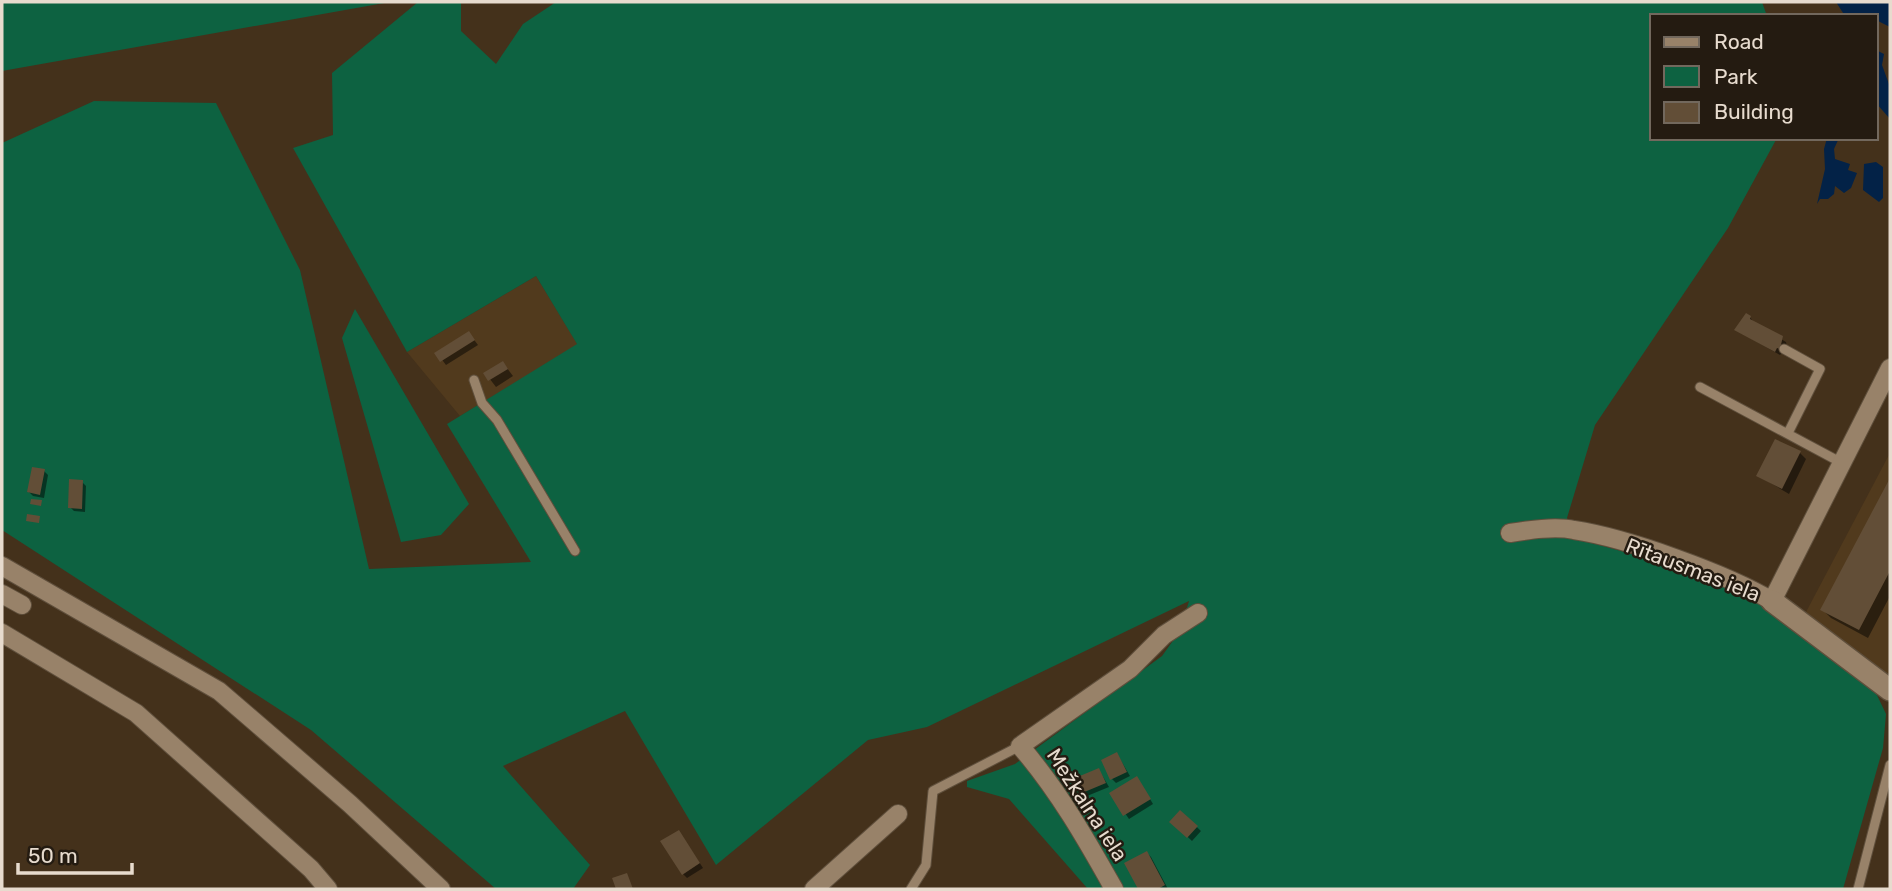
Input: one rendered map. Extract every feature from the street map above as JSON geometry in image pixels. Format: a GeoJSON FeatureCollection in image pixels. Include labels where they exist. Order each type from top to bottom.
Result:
{"type":"FeatureCollection","features":[{"type":"Feature","properties":{"kind":"street"},"geometry":{"type":"LineString","coordinates":[[1772,601],[1890,368]]}},
{"type":"Feature","properties":{"kind":"street","name":"Rītausmas iela"},"geometry":{"type":"LineString","coordinates":[[1510,533],[1573,529],[1673,560],[1751,589],[1772,601],[1890,690]]}},
{"type":"Feature","properties":{"kind":"street"},"geometry":{"type":"LineString","coordinates":[[2,566],[219,691],[350,804],[441,889]]}},
{"type":"Feature","properties":{"kind":"street"},"geometry":{"type":"LineString","coordinates":[[2,594],[22,605]]}},
{"type":"Feature","properties":{"kind":"street"},"geometry":{"type":"LineString","coordinates":[[1020,746],[1130,669],[1164,635],[1198,613]]}},
{"type":"Feature","properties":{"kind":"street"},"geometry":{"type":"LineString","coordinates":[[2,633],[136,713],[311,869],[328,889]]}},
{"type":"Feature","properties":{"kind":"street","name":"Mežkalna iela"},"geometry":{"type":"LineString","coordinates":[[1020,746],[1042,771],[1078,824],[1114,889]]}},
{"type":"Feature","properties":{"kind":"street"},"geometry":{"type":"LineString","coordinates":[[814,889],[898,814],[832,889]]}},
{"type":"Feature","properties":{"kind":"lane"},"geometry":{"type":"LineString","coordinates":[[1784,349],[1820,369],[1788,433]]}},
{"type":"Feature","properties":{"kind":"lane"},"geometry":{"type":"LineString","coordinates":[[474,380],[482,403],[498,420],[575,551]]}},
{"type":"Feature","properties":{"kind":"lane"},"geometry":{"type":"LineString","coordinates":[[1700,387],[1842,463]]}},
{"type":"Feature","properties":{"kind":"lane"},"geometry":{"type":"LineString","coordinates":[[911,889],[926,865],[933,791],[1020,746]]}},
{"type":"Feature","properties":{"kind":"lane"},"geometry":{"type":"LineString","coordinates":[[1858,889],[1890,765]]}},
{"type":"Feature","properties":{"kind":"shaded area"},"geometry":{"type":"Polygon","coordinates":[[[536,276],[578,345],[460,416],[407,352],[536,276]]]}},
{"type":"Feature","properties":{"kind":"shaded area"},"geometry":{"type":"Polygon","coordinates":[[[1890,453],[1890,676],[1805,614],[1890,453]]]}},
{"type":"Feature","properties":{"kind":"green space"},"geometry":{"type":"Polygon","coordinates":[[[2,2],[390,2],[2,71],[2,2]]]}},
{"type":"Feature","properties":{"kind":"green space"},"geometry":{"type":"Polygon","coordinates":[[[418,2],[461,2],[461,31],[496,64],[523,24],[556,2],[1762,2],[1766,14],[1650,14],[1650,140],[1776,140],[1728,228],[1595,425],[1567,518],[1574,538],[1664,563],[1745,592],[1875,691],[1886,714],[1883,748],[1843,889],[1088,889],[1009,799],[967,787],[967,781],[1015,764],[1162,656],[1180,631],[1189,601],[927,727],[868,740],[716,865],[625,711],[503,766],[590,865],[573,889],[496,889],[311,730],[2,530],[2,143],[94,101],[216,103],[300,270],[369,569],[531,562],[447,424],[577,344],[536,276],[407,352],[293,148],[333,135],[332,73],[418,2]]]}},
{"type":"Feature","properties":{"kind":"green space"},"geometry":{"type":"Polygon","coordinates":[[[355,309],[469,504],[441,535],[401,542],[342,338],[355,309]]]}},
{"type":"Feature","properties":{"kind":"water"},"geometry":{"type":"Polygon","coordinates":[[[1836,2],[1890,2],[1890,27],[1878,21],[1878,14],[1844,14],[1836,2]]]}},
{"type":"Feature","properties":{"kind":"water"},"geometry":{"type":"Polygon","coordinates":[[[1878,51],[1884,54],[1882,65],[1890,87],[1890,119],[1878,105],[1878,51]]]}},
{"type":"Feature","properties":{"kind":"water"},"geometry":{"type":"Polygon","coordinates":[[[1826,140],[1838,140],[1834,149],[1835,159],[1850,164],[1848,170],[1857,173],[1851,188],[1844,193],[1835,186],[1834,194],[1828,199],[1820,199],[1817,204],[1825,169],[1826,140]]]}},
{"type":"Feature","properties":{"kind":"water"},"geometry":{"type":"Polygon","coordinates":[[[1876,162],[1883,167],[1883,198],[1879,202],[1863,190],[1864,164],[1876,162]]]}},
{"type":"Feature","properties":{"kind":"building"},"geometry":{"type":"Polygon","coordinates":[[[1746,313],[1751,316],[1750,319],[1783,336],[1780,349],[1777,348],[1775,352],[1734,330],[1746,313]]]}},
{"type":"Feature","properties":{"kind":"building"},"geometry":{"type":"Polygon","coordinates":[[[469,331],[475,340],[440,362],[434,353],[469,331]]]}},
{"type":"Feature","properties":{"kind":"building"},"geometry":{"type":"Polygon","coordinates":[[[503,361],[508,369],[488,381],[483,373],[503,361]]]}},
{"type":"Feature","properties":{"kind":"building"},"geometry":{"type":"Polygon","coordinates":[[[1775,439],[1801,451],[1782,489],[1756,476],[1775,439]]]}},
{"type":"Feature","properties":{"kind":"building"},"geometry":{"type":"Polygon","coordinates":[[[32,467],[45,469],[40,495],[27,492],[32,467]]]}},
{"type":"Feature","properties":{"kind":"building"},"geometry":{"type":"Polygon","coordinates":[[[1890,478],[1890,571],[1859,630],[1820,610],[1890,478]]]}},
{"type":"Feature","properties":{"kind":"building"},"geometry":{"type":"Polygon","coordinates":[[[69,479],[83,480],[82,509],[68,508],[69,479]]]}},
{"type":"Feature","properties":{"kind":"building"},"geometry":{"type":"Polygon","coordinates":[[[31,499],[42,500],[41,506],[30,504],[31,499]]]}},
{"type":"Feature","properties":{"kind":"building"},"geometry":{"type":"Polygon","coordinates":[[[27,514],[40,516],[39,523],[26,521],[27,514]]]}},
{"type":"Feature","properties":{"kind":"building"},"geometry":{"type":"Polygon","coordinates":[[[1117,752],[1127,772],[1110,780],[1101,760],[1117,752]]]}},
{"type":"Feature","properties":{"kind":"building"},"geometry":{"type":"Polygon","coordinates":[[[1099,768],[1106,783],[1082,793],[1075,778],[1099,768]]]}},
{"type":"Feature","properties":{"kind":"building"},"geometry":{"type":"Polygon","coordinates":[[[1137,776],[1151,799],[1123,816],[1109,793],[1137,776]]]}},
{"type":"Feature","properties":{"kind":"building"},"geometry":{"type":"Polygon","coordinates":[[[1180,810],[1198,826],[1187,838],[1169,822],[1180,810]]]}},
{"type":"Feature","properties":{"kind":"building"},"geometry":{"type":"Polygon","coordinates":[[[679,830],[700,863],[682,875],[660,841],[679,830]]]}},
{"type":"Feature","properties":{"kind":"building"},"geometry":{"type":"Polygon","coordinates":[[[1147,851],[1165,885],[1158,889],[1138,889],[1124,863],[1147,851]]]}},
{"type":"Feature","properties":{"kind":"building"},"geometry":{"type":"Polygon","coordinates":[[[627,873],[633,889],[616,889],[612,878],[627,873]]]}}]}
